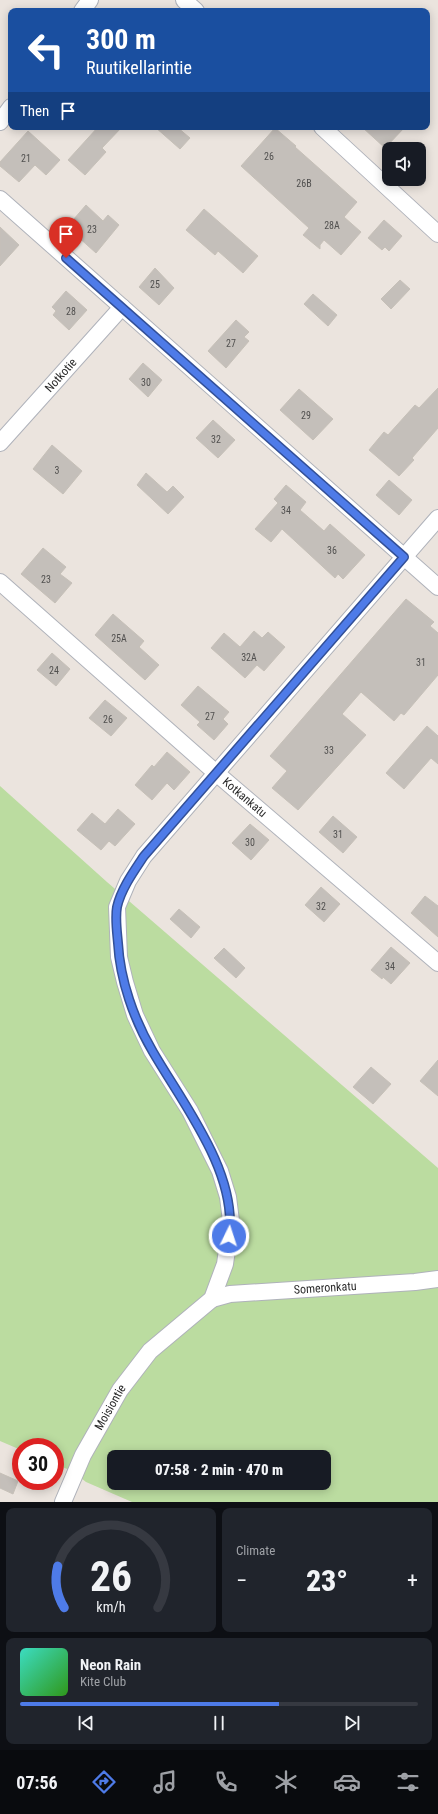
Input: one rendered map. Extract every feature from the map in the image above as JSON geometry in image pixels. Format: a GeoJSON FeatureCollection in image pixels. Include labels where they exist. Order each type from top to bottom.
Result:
{"type":"FeatureCollection","features":[{"type":"Feature","properties":{"kind":"street"},"geometry":{"type":"LineString","coordinates":[[184,0],[193,8]]}},
{"type":"Feature","properties":{"kind":"street"},"geometry":{"type":"LineString","coordinates":[[0,122],[8,111]]}},
{"type":"Feature","properties":{"kind":"street"},"geometry":{"type":"LineString","coordinates":[[325,130],[438,234]]}},
{"type":"Feature","properties":{"kind":"street"},"geometry":{"type":"LineString","coordinates":[[0,199],[438,587]]}},
{"type":"Feature","properties":{"kind":"street","name":"Notkotie"},"geometry":{"type":"LineString","coordinates":[[0,443],[122,307]]}},
{"type":"Feature","properties":{"kind":"street"},"geometry":{"type":"LineString","coordinates":[[212,1300],[225,1264],[231,1221],[228,1197],[220,1171],[190,1111],[152,1051],[135,1015],[119,957],[117,907],[128,881],[144,856],[215,772],[438,518]]}},
{"type":"Feature","properties":{"kind":"street","name":"Kotkankatu"},"geometry":{"type":"LineString","coordinates":[[0,582],[215,772],[438,963]]}},
{"type":"Feature","properties":{"kind":"street","name":"Someronkatu"},"geometry":{"type":"LineString","coordinates":[[212,1300],[230,1294],[415,1282],[438,1279]]}},
{"type":"Feature","properties":{"kind":"street","name":"Moisiontie"},"geometry":{"type":"LineString","coordinates":[[63,1502],[83,1455],[120,1390],[150,1351],[212,1300]]}},
{"type":"Feature","properties":{"kind":"green space"},"geometry":{"type":"Polygon","coordinates":[[[0,786],[107,882],[438,1168],[438,1502],[132,1502],[86,1482],[72,1471],[64,1468],[64,1438],[12,1438],[12,1446],[0,1441],[0,786]]]}},
{"type":"Feature","properties":{"kind":"building"},"geometry":{"type":"Polygon","coordinates":[[[95,130],[119,130],[102,148],[106,152],[85,175],[68,160],[95,130]]]}},
{"type":"Feature","properties":{"kind":"building"},"geometry":{"type":"Polygon","coordinates":[[[158,130],[181,130],[190,138],[180,149],[158,130]]]}},
{"type":"Feature","properties":{"kind":"building"},"geometry":{"type":"Polygon","coordinates":[[[273,130],[277,130],[357,202],[344,217],[361,232],[341,255],[324,240],[320,245],[320,249],[303,235],[309,228],[241,166],[273,130]]]}},
{"type":"Feature","properties":{"kind":"building"},"geometry":{"type":"Polygon","coordinates":[[[365,130],[402,130],[391,142],[382,142],[382,145],[365,130]]]}},
{"type":"Feature","properties":{"kind":"building"},"geometry":{"type":"Polygon","coordinates":[[[28,131],[60,160],[46,175],[35,165],[19,182],[0,166],[0,162],[28,131]]]}},
{"type":"Feature","properties":{"kind":"building"},"geometry":{"type":"Polygon","coordinates":[[[86,205],[103,221],[108,215],[119,225],[96,253],[67,227],[86,205]]]}},
{"type":"Feature","properties":{"kind":"building"},"geometry":{"type":"Polygon","coordinates":[[[204,209],[258,256],[243,273],[218,251],[215,255],[186,230],[204,209]]]}},
{"type":"Feature","properties":{"kind":"building"},"geometry":{"type":"Polygon","coordinates":[[[384,220],[402,236],[389,251],[385,247],[382,250],[368,238],[384,220]]]}},
{"type":"Feature","properties":{"kind":"building"},"geometry":{"type":"Polygon","coordinates":[[[0,227],[19,245],[0,266],[0,227]]]}},
{"type":"Feature","properties":{"kind":"building"},"geometry":{"type":"Polygon","coordinates":[[[155,268],[174,288],[159,305],[139,287],[155,268]]]}},
{"type":"Feature","properties":{"kind":"building"},"geometry":{"type":"Polygon","coordinates":[[[400,280],[410,289],[391,309],[381,299],[400,280]]]}},
{"type":"Feature","properties":{"kind":"building"},"geometry":{"type":"Polygon","coordinates":[[[66,291],[87,310],[69,330],[53,315],[56,311],[52,307],[66,291]]]}},
{"type":"Feature","properties":{"kind":"building"},"geometry":{"type":"Polygon","coordinates":[[[313,294],[337,315],[328,326],[304,304],[313,294]]]}},
{"type":"Feature","properties":{"kind":"building"},"geometry":{"type":"Polygon","coordinates":[[[236,320],[249,332],[244,337],[249,341],[226,368],[208,351],[236,320]]]}},
{"type":"Feature","properties":{"kind":"building"},"geometry":{"type":"Polygon","coordinates":[[[143,363],[162,380],[148,397],[129,379],[143,363]]]}},
{"type":"Feature","properties":{"kind":"building"},"geometry":{"type":"Polygon","coordinates":[[[438,388],[438,428],[412,458],[414,460],[399,476],[369,450],[384,432],[388,435],[415,405],[419,408],[438,388]]]}},
{"type":"Feature","properties":{"kind":"building"},"geometry":{"type":"Polygon","coordinates":[[[299,389],[333,419],[313,440],[280,410],[299,389]]]}},
{"type":"Feature","properties":{"kind":"building"},"geometry":{"type":"Polygon","coordinates":[[[213,420],[235,440],[218,458],[196,438],[213,420]]]}},
{"type":"Feature","properties":{"kind":"building"},"geometry":{"type":"Polygon","coordinates":[[[52,445],[82,471],[63,494],[33,469],[52,445]]]}},
{"type":"Feature","properties":{"kind":"building"},"geometry":{"type":"Polygon","coordinates":[[[146,473],[167,492],[173,486],[184,497],[168,514],[137,485],[146,473]]]}},
{"type":"Feature","properties":{"kind":"building"},"geometry":{"type":"Polygon","coordinates":[[[389,480],[412,500],[399,515],[376,495],[389,480]]]}},
{"type":"Feature","properties":{"kind":"building"},"geometry":{"type":"Polygon","coordinates":[[[286,485],[306,502],[300,510],[324,531],[330,524],[365,555],[343,579],[338,574],[335,578],[282,529],[271,542],[255,529],[278,503],[274,499],[286,485]]]}},
{"type":"Feature","properties":{"kind":"building"},"geometry":{"type":"Polygon","coordinates":[[[43,548],[66,567],[60,574],[72,583],[55,603],[21,574],[43,548]]]}},
{"type":"Feature","properties":{"kind":"building"},"geometry":{"type":"Polygon","coordinates":[[[406,599],[434,622],[430,626],[438,633],[438,675],[404,715],[401,713],[394,721],[361,692],[342,714],[366,735],[298,810],[272,788],[287,771],[270,756],[406,599]]]}},
{"type":"Feature","properties":{"kind":"building"},"geometry":{"type":"Polygon","coordinates":[[[113,614],[144,641],[139,647],[159,665],[145,680],[95,635],[113,614]]]}},
{"type":"Feature","properties":{"kind":"building"},"geometry":{"type":"Polygon","coordinates":[[[254,631],[262,638],[268,632],[285,647],[264,671],[257,665],[245,678],[211,648],[224,633],[240,647],[254,631]]]}},
{"type":"Feature","properties":{"kind":"building"},"geometry":{"type":"Polygon","coordinates":[[[52,653],[70,669],[56,686],[37,670],[52,653]]]}},
{"type":"Feature","properties":{"kind":"building"},"geometry":{"type":"Polygon","coordinates":[[[198,686],[229,712],[223,719],[228,724],[214,740],[197,725],[200,722],[181,705],[198,686]]]}},
{"type":"Feature","properties":{"kind":"building"},"geometry":{"type":"Polygon","coordinates":[[[105,700],[127,718],[111,736],[89,718],[105,700]]]}},
{"type":"Feature","properties":{"kind":"building"},"geometry":{"type":"Polygon","coordinates":[[[427,726],[438,736],[438,764],[431,758],[404,789],[386,773],[427,726]]]}},
{"type":"Feature","properties":{"kind":"building"},"geometry":{"type":"Polygon","coordinates":[[[167,752],[190,772],[174,790],[167,783],[152,800],[135,785],[152,765],[154,767],[167,752]]]}},
{"type":"Feature","properties":{"kind":"building"},"geometry":{"type":"Polygon","coordinates":[[[118,809],[135,824],[115,846],[109,841],[101,850],[77,830],[92,813],[105,824],[118,809]]]}},
{"type":"Feature","properties":{"kind":"building"},"geometry":{"type":"Polygon","coordinates":[[[333,816],[357,837],[343,853],[319,832],[333,816]]]}},
{"type":"Feature","properties":{"kind":"building"},"geometry":{"type":"Polygon","coordinates":[[[250,824],[269,840],[251,860],[232,843],[250,824]]]}},
{"type":"Feature","properties":{"kind":"building"},"geometry":{"type":"Polygon","coordinates":[[[321,887],[340,904],[324,922],[305,905],[321,887]]]}},
{"type":"Feature","properties":{"kind":"building"},"geometry":{"type":"Polygon","coordinates":[[[425,896],[438,906],[438,937],[411,913],[425,896]]]}},
{"type":"Feature","properties":{"kind":"building"},"geometry":{"type":"Polygon","coordinates":[[[179,909],[200,927],[191,938],[170,919],[179,909]]]}},
{"type":"Feature","properties":{"kind":"building"},"geometry":{"type":"Polygon","coordinates":[[[391,947],[410,963],[391,984],[371,970],[391,947]]]}},
{"type":"Feature","properties":{"kind":"building"},"geometry":{"type":"Polygon","coordinates":[[[224,948],[245,968],[236,978],[214,958],[224,948]]]}},
{"type":"Feature","properties":{"kind":"building"},"geometry":{"type":"Polygon","coordinates":[[[438,1060],[438,1096],[420,1081],[438,1060]]]}},
{"type":"Feature","properties":{"kind":"building"},"geometry":{"type":"Polygon","coordinates":[[[371,1067],[391,1084],[373,1104],[353,1087],[371,1067]]]}},
{"type":"Feature","properties":{"kind":"building"},"geometry":{"type":"Polygon","coordinates":[[[0,1473],[12,1478],[12,1490],[15,1490],[13,1494],[0,1488],[0,1473]]]}},
{"type":"Feature","properties":{"kind":"route"},"geometry":{"type":"LineString","coordinates":[[66,258],[404,557],[215,772],[144,856],[128,881],[117,907],[119,957],[135,1015],[152,1051],[190,1111],[220,1171],[228,1197],[231,1221],[229,1236]]}}]}
